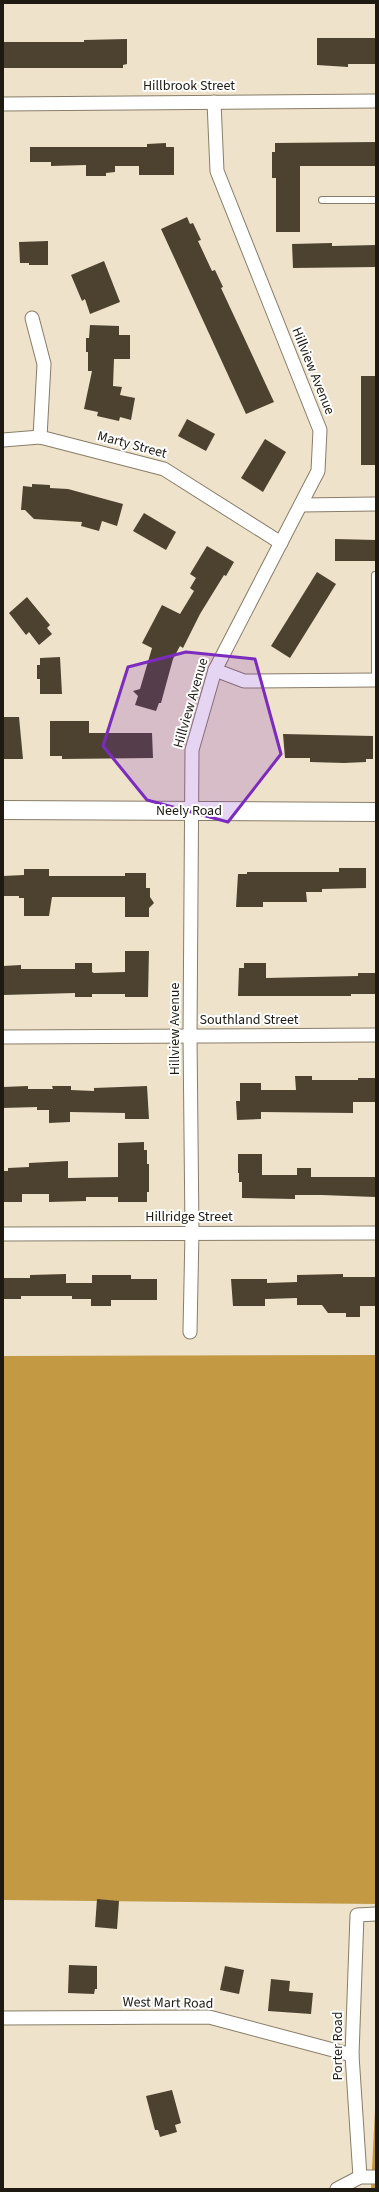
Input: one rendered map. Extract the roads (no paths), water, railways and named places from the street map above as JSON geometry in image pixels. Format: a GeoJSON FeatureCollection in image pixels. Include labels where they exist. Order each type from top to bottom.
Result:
{"type":"FeatureCollection","features":[{"type":"Feature","properties":{"kind":"street","name":"Hillbrook Street"},"geometry":{"type":"LineString","coordinates":[[3,104],[376,101]]}},
{"type":"Feature","properties":{"kind":"street","name":"Hillview Avenue"},"geometry":{"type":"LineString","coordinates":[[190,1332],[192,1232],[190,1036],[192,750],[215,670],[318,471],[320,430],[217,171],[214,102]]}},
{"type":"Feature","properties":{"kind":"street"},"geometry":{"type":"LineString","coordinates":[[32,318],[44,364],[40,437]]}},
{"type":"Feature","properties":{"kind":"street","name":"Marty Street"},"geometry":{"type":"LineString","coordinates":[[3,440],[40,437],[164,469],[281,543]]}},
{"type":"Feature","properties":{"kind":"street"},"geometry":{"type":"LineString","coordinates":[[301,505],[376,504]]}},
{"type":"Feature","properties":{"kind":"street"},"geometry":{"type":"LineString","coordinates":[[215,670],[244,681],[375,680]]}},
{"type":"Feature","properties":{"kind":"street","name":"Neely Road"},"geometry":{"type":"LineString","coordinates":[[3,810],[376,812]]}},
{"type":"Feature","properties":{"kind":"street","name":"Southland Street"},"geometry":{"type":"LineString","coordinates":[[3,1037],[376,1035]]}},
{"type":"Feature","properties":{"kind":"street","name":"Hillridge Street"},"geometry":{"type":"LineString","coordinates":[[3,1234],[192,1232],[376,1233]]}},
{"type":"Feature","properties":{"kind":"street","name":"Porter Road"},"geometry":{"type":"LineString","coordinates":[[360,2177],[352,2055],[357,1915],[376,1914]]}},
{"type":"Feature","properties":{"kind":"street","name":"West Mart Road"},"geometry":{"type":"LineString","coordinates":[[3,2018],[209,2017],[352,2055]]}},
{"type":"Feature","properties":{"kind":"street"},"geometry":{"type":"LineString","coordinates":[[337,2189],[360,2177],[376,2177]]}},
{"type":"Feature","properties":{"kind":"lane"},"geometry":{"type":"LineString","coordinates":[[322,200],[376,200]]}},
{"type":"Feature","properties":{"kind":"lane"},"geometry":{"type":"LineString","coordinates":[[375,680],[376,575]]}}]}
